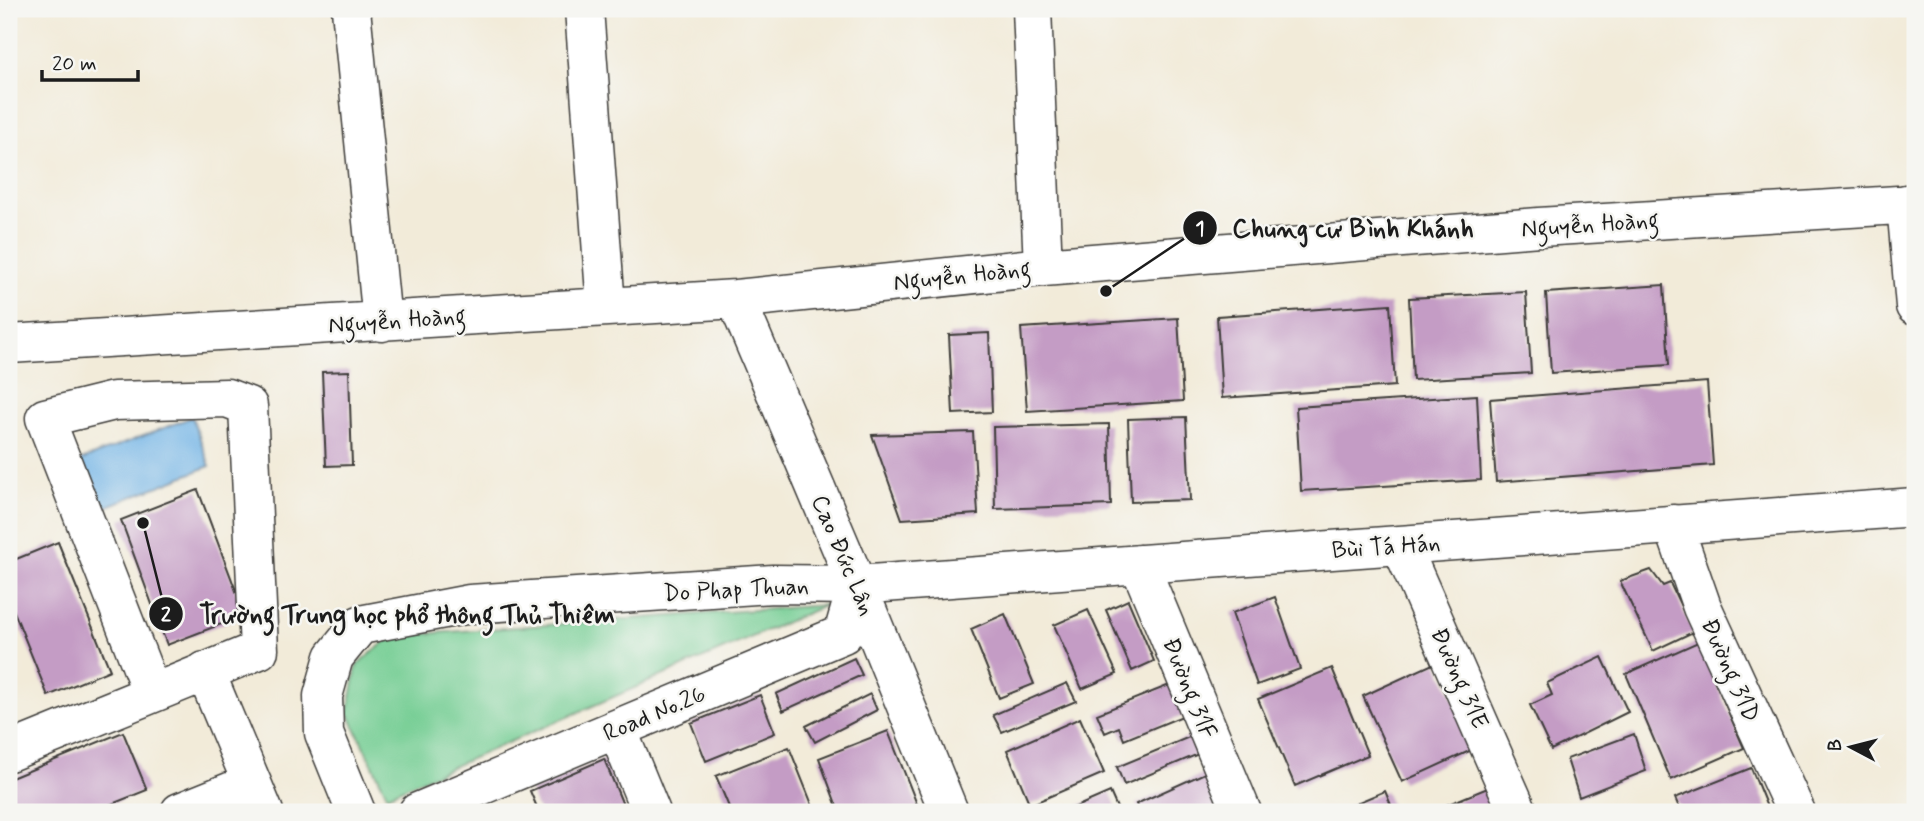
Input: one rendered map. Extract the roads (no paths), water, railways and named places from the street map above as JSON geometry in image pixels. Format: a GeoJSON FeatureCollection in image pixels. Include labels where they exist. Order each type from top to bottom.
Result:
{"type":"FeatureCollection","features":[{"type":"Feature","properties":{"kind":"street"},"geometry":{"type":"LineString","coordinates":[[351,9],[382,322]]}},
{"type":"Feature","properties":{"kind":"street"},"geometry":{"type":"LineString","coordinates":[[583,9],[606,307]]}},
{"type":"Feature","properties":{"kind":"street"},"geometry":{"type":"LineString","coordinates":[[1032,9],[1043,267]]}},
{"type":"Feature","properties":{"kind":"street"},"geometry":{"type":"LineString","coordinates":[[1910,204],[1915,306]]}},
{"type":"Feature","properties":{"kind":"street","name":"Nguyễn Hoàng"},"geometry":{"type":"LineString","coordinates":[[9,344],[736,299],[1043,267],[1539,227],[1910,204]]}},
{"type":"Feature","properties":{"kind":"street","name":"Cao Đức Lân"},"geometry":{"type":"LineString","coordinates":[[736,299],[949,812]]}},
{"type":"Feature","properties":{"kind":"street"},"geometry":{"type":"LineString","coordinates":[[9,752],[259,650],[247,406],[227,398],[114,401],[45,418],[152,693]]}},
{"type":"Feature","properties":{"kind":"street","name":"Bùi Tá Hán"},"geometry":{"type":"LineString","coordinates":[[857,585],[1915,507]]}},
{"type":"Feature","properties":{"kind":"street","name":"Đường 31D"},"geometry":{"type":"LineString","coordinates":[[1673,524],[1702,607],[1796,812]]}},
{"type":"Feature","properties":{"kind":"street","name":"Đường 31E"},"geometry":{"type":"LineString","coordinates":[[1401,545],[1518,812]]}},
{"type":"Feature","properties":{"kind":"street","name":"Đường 31F"},"geometry":{"type":"LineString","coordinates":[[1139,564],[1242,812]]}},
{"type":"Feature","properties":{"kind":"street","name":"Do Phap Thuan"},"geometry":{"type":"LineString","coordinates":[[356,812],[324,733],[323,695],[334,657],[360,625],[470,604],[773,584],[857,585]]}},
{"type":"Feature","properties":{"kind":"street","name":"Road No.26"},"geometry":{"type":"LineString","coordinates":[[418,812],[843,634],[857,585]]}},
{"type":"Feature","properties":{"kind":"street"},"geometry":{"type":"LineString","coordinates":[[180,812],[258,798],[205,671]]}},
{"type":"Feature","properties":{"kind":"street"},"geometry":{"type":"LineString","coordinates":[[617,729],[651,812]]}},
{"type":"Feature","properties":{"kind":"water"},"geometry":{"type":"Polygon","coordinates":[[[192,417],[210,466],[98,510],[79,461],[192,417]]]}},
{"type":"Feature","properties":{"kind":"place","name":"Chung cư Bình Khánh"},"geometry":{"type":"Point","coordinates":[1106,291]}},
{"type":"Feature","properties":{"kind":"place","name":"Trường Trung học phổ thông Thủ Thiêm"},"geometry":{"type":"Point","coordinates":[143,523]}}]}
